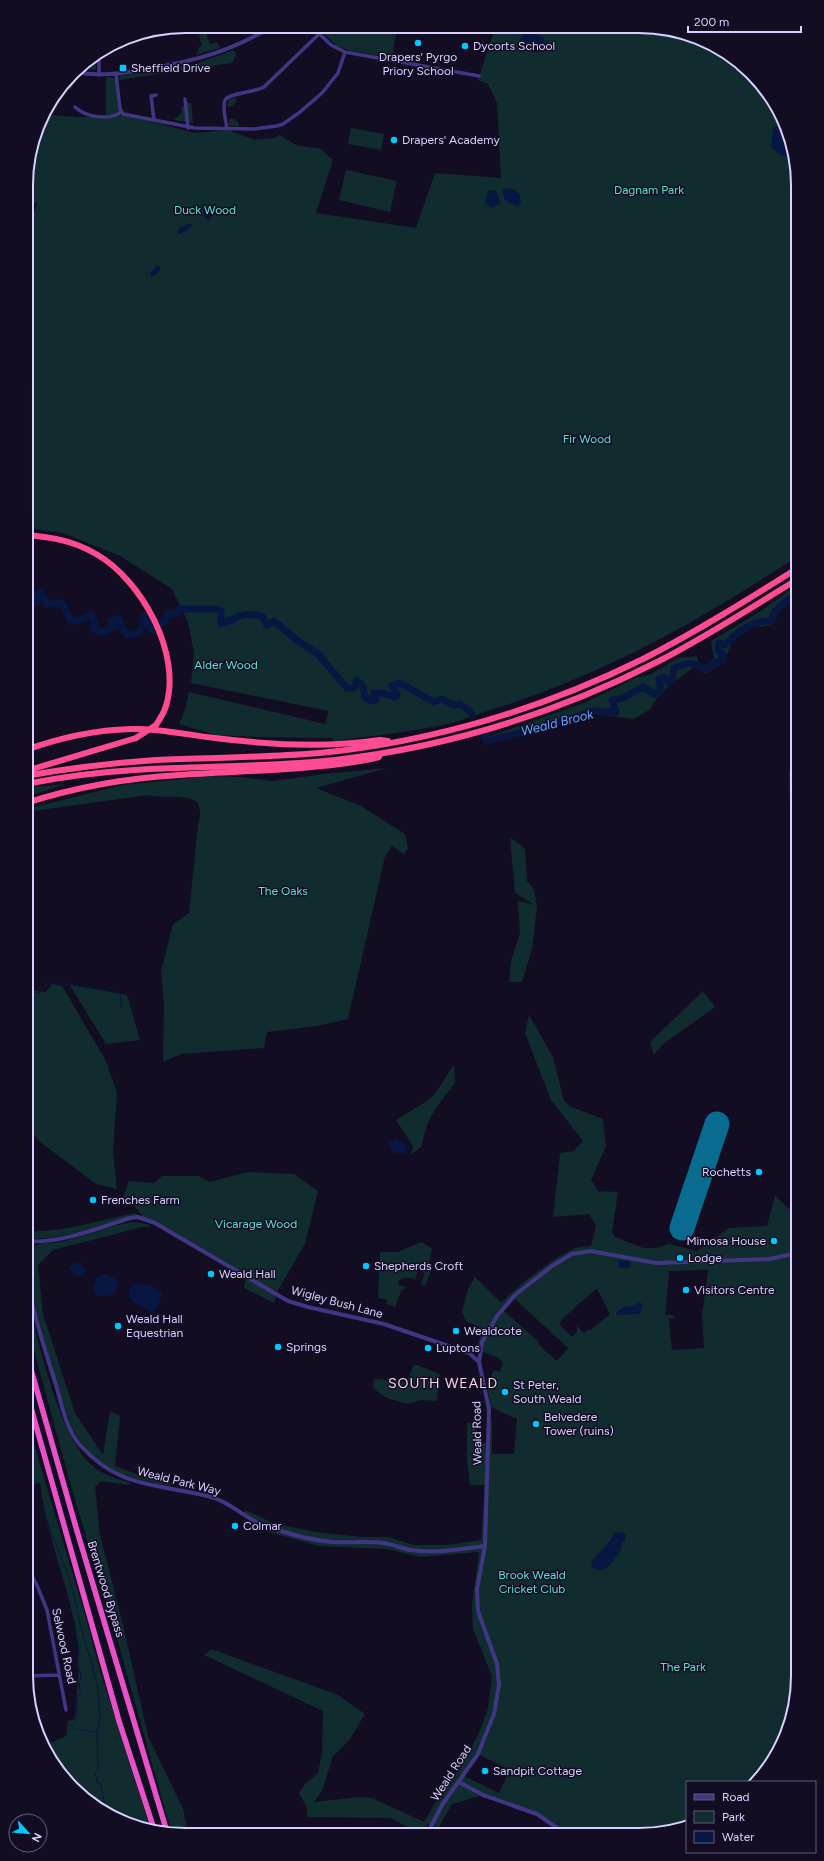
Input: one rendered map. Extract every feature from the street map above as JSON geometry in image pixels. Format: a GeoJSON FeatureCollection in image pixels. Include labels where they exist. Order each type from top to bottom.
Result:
{"type":"FeatureCollection","features":[{"type":"Feature","properties":{"kind":"highway"},"geometry":{"type":"LineString","coordinates":[[33,535],[47,536],[73,542],[98,555],[114,566],[127,579],[145,604],[153,619],[163,644],[169,671],[168,696],[164,710],[156,726],[136,738],[33,768]]}},
{"type":"Feature","properties":{"kind":"highway"},"geometry":{"type":"LineString","coordinates":[[33,775],[69,768],[117,763],[312,754],[359,748],[394,741],[491,718],[529,706],[592,682],[677,641],[791,572]]}},
{"type":"Feature","properties":{"kind":"highway"},"geometry":{"type":"LineString","coordinates":[[33,783],[105,772],[296,764],[350,758],[397,750],[490,728],[553,707],[603,687],[658,661],[695,642],[791,583]]}},
{"type":"Feature","properties":{"kind":"highway"},"geometry":{"type":"LineString","coordinates":[[33,748],[69,737],[130,729],[161,730],[262,742],[319,744],[380,740],[394,741]]}},
{"type":"Feature","properties":{"kind":"highway"},"geometry":{"type":"LineString","coordinates":[[103,783],[178,775],[318,767],[373,759],[397,750]]}},
{"type":"Feature","properties":{"kind":"highway"},"geometry":{"type":"LineString","coordinates":[[33,801],[70,790],[103,783],[200,768]]}},
{"type":"Feature","properties":{"kind":"highway","name":"Brentwood Bypass"},"geometry":{"type":"LineString","coordinates":[[33,1377],[77,1531],[166,1827]]}},
{"type":"Feature","properties":{"kind":"highway","name":"Brentwood Bypass"},"geometry":{"type":"LineString","coordinates":[[33,1415],[119,1721],[153,1825]]}},
{"type":"Feature","properties":{"kind":"street"},"geometry":{"type":"LineString","coordinates":[[82,73],[99,75],[116,74],[206,57],[233,48],[259,33]]}},
{"type":"Feature","properties":{"kind":"street"},"geometry":{"type":"LineString","coordinates":[[227,129],[224,104],[229,96],[258,91],[264,87],[319,34],[331,45],[345,52],[479,76]]}},
{"type":"Feature","properties":{"kind":"street"},"geometry":{"type":"LineString","coordinates":[[121,112],[127,115],[188,128],[227,129],[271,127],[283,124],[313,101],[334,79],[345,52]]}},
{"type":"Feature","properties":{"kind":"street"},"geometry":{"type":"LineString","coordinates":[[99,60],[99,75]]}},
{"type":"Feature","properties":{"kind":"street"},"geometry":{"type":"LineString","coordinates":[[116,74],[121,112]]}},
{"type":"Feature","properties":{"kind":"street"},"geometry":{"type":"LineString","coordinates":[[154,120],[151,96],[156,95]]}},
{"type":"Feature","properties":{"kind":"street"},"geometry":{"type":"LineString","coordinates":[[185,99],[188,128]]}},
{"type":"Feature","properties":{"kind":"street"},"geometry":{"type":"LineString","coordinates":[[75,107],[88,114],[98,116],[112,117],[121,112]]}},
{"type":"Feature","properties":{"kind":"street","name":"Wigley Bush Lane"},"geometry":{"type":"LineString","coordinates":[[33,1242],[60,1238],[138,1217],[155,1223],[288,1301],[384,1324],[471,1354],[479,1362]]}},
{"type":"Feature","properties":{"kind":"street","name":"Weald Road"},"geometry":{"type":"LineString","coordinates":[[430,1828],[442,1805],[477,1755],[494,1714],[499,1685],[497,1664],[478,1611],[478,1588],[485,1546],[489,1409],[479,1362],[482,1342],[496,1316],[508,1301],[552,1266],[572,1254],[590,1250],[656,1263],[769,1259],[791,1254]]}},
{"type":"Feature","properties":{"kind":"street","name":"Weald Park Way"},"geometry":{"type":"LineString","coordinates":[[33,1304],[46,1353],[69,1427],[79,1443],[96,1462],[110,1471],[149,1485],[213,1497],[264,1526],[309,1538],[331,1542],[385,1543],[411,1550],[438,1551],[485,1546]]}},
{"type":"Feature","properties":{"kind":"street"},"geometry":{"type":"LineString","coordinates":[[471,1354],[481,1348]]}},
{"type":"Feature","properties":{"kind":"street","name":"Selwood Road"},"geometry":{"type":"LineString","coordinates":[[33,1580],[47,1610],[53,1634],[66,1710]]}},
{"type":"Feature","properties":{"kind":"street"},"geometry":{"type":"LineString","coordinates":[[33,1676],[59,1675]]}},
{"type":"Feature","properties":{"kind":"street"},"geometry":{"type":"LineString","coordinates":[[459,1782],[483,1794],[537,1814],[557,1828]]}},
{"type":"Feature","properties":{"kind":"green space"},"geometry":{"type":"Polygon","coordinates":[[[197,33],[206,33],[210,44],[217,42],[220,48],[196,55],[199,47],[202,46],[199,34],[197,33]]]}},
{"type":"Feature","properties":{"kind":"green space"},"geometry":{"type":"Polygon","coordinates":[[[323,33],[396,33],[392,58],[348,50],[337,46],[323,33]]]}},
{"type":"Feature","properties":{"kind":"green space"},"geometry":{"type":"Polygon","coordinates":[[[493,33],[649,33],[679,38],[715,53],[732,64],[747,77],[760,92],[771,109],[783,136],[791,175],[791,560],[726,602],[615,662],[537,694],[460,721],[405,732],[334,741],[332,738],[216,735],[179,724],[185,710],[189,692],[325,724],[329,711],[191,683],[194,652],[188,622],[172,589],[120,556],[63,533],[33,529],[33,214],[37,204],[33,202],[33,175],[38,145],[50,115],[75,117],[106,117],[106,77],[115,78],[119,115],[138,118],[194,133],[229,130],[255,140],[275,138],[279,135],[296,145],[321,149],[333,160],[316,213],[416,228],[435,173],[501,178],[497,103],[488,84],[478,80],[493,33]]]}},
{"type":"Feature","properties":{"kind":"green space"},"geometry":{"type":"Polygon","coordinates":[[[234,50],[236,55],[232,63],[198,68],[197,63],[234,50]]]}},
{"type":"Feature","properties":{"kind":"green space"},"geometry":{"type":"Polygon","coordinates":[[[95,62],[96,69],[87,69],[95,62]]]}},
{"type":"Feature","properties":{"kind":"green space"},"geometry":{"type":"Polygon","coordinates":[[[195,64],[194,69],[118,80],[120,76],[195,64]]]}},
{"type":"Feature","properties":{"kind":"green space"},"geometry":{"type":"Polygon","coordinates":[[[73,82],[72,89],[68,88],[73,82]]]}},
{"type":"Feature","properties":{"kind":"green space"},"geometry":{"type":"Polygon","coordinates":[[[236,98],[236,102],[232,106],[227,107],[229,99],[236,98]]]}},
{"type":"Feature","properties":{"kind":"green space"},"geometry":{"type":"Polygon","coordinates":[[[187,103],[191,103],[193,123],[174,120],[182,112],[181,108],[187,103]]]}},
{"type":"Feature","properties":{"kind":"green space"},"geometry":{"type":"Polygon","coordinates":[[[229,119],[234,119],[239,123],[239,126],[229,125],[229,119]]]}},
{"type":"Feature","properties":{"kind":"green space"},"geometry":{"type":"Polygon","coordinates":[[[351,128],[384,134],[381,150],[348,144],[351,128]]]}},
{"type":"Feature","properties":{"kind":"green space"},"geometry":{"type":"Polygon","coordinates":[[[346,170],[397,181],[390,212],[339,200],[346,170]]]}},
{"type":"Feature","properties":{"kind":"green space"},"geometry":{"type":"Polygon","coordinates":[[[791,589],[791,597],[785,601],[772,624],[762,627],[750,625],[741,632],[731,644],[726,660],[705,674],[700,668],[714,659],[711,641],[761,611],[791,589]]]}},
{"type":"Feature","properties":{"kind":"green space"},"geometry":{"type":"Polygon","coordinates":[[[697,656],[698,664],[671,684],[657,698],[649,710],[634,719],[589,713],[544,728],[495,740],[487,737],[584,703],[636,678],[651,674],[678,658],[697,656]]]}},
{"type":"Feature","properties":{"kind":"green space","name":"The Oaks"},"geometry":{"type":"Polygon","coordinates":[[[387,768],[316,788],[361,806],[405,834],[408,848],[404,854],[392,846],[385,856],[348,1019],[317,1026],[267,1032],[264,1048],[181,1054],[163,1062],[164,1002],[161,972],[173,924],[189,913],[200,816],[197,802],[191,799],[179,797],[148,795],[33,811],[33,807],[123,785],[213,776],[241,777],[273,781],[387,768]]]}},
{"type":"Feature","properties":{"kind":"green space"},"geometry":{"type":"Polygon","coordinates":[[[789,771],[791,771],[790,810],[789,771]]]}},
{"type":"Feature","properties":{"kind":"green space"},"geometry":{"type":"Polygon","coordinates":[[[65,784],[33,795],[33,787],[65,784]]]}},
{"type":"Feature","properties":{"kind":"green space"},"geometry":{"type":"Polygon","coordinates":[[[510,837],[525,849],[527,881],[534,890],[537,906],[532,949],[522,982],[509,982],[511,961],[520,933],[518,901],[535,905],[515,893],[510,837]]]}},
{"type":"Feature","properties":{"kind":"green space"},"geometry":{"type":"Polygon","coordinates":[[[52,984],[62,986],[106,1061],[117,1093],[113,1151],[117,1189],[96,1184],[40,1142],[33,1134],[33,991],[46,992],[52,984]]]}},
{"type":"Feature","properties":{"kind":"green space"},"geometry":{"type":"Polygon","coordinates":[[[69,984],[127,995],[140,1040],[106,1044],[69,984]]]}},
{"type":"Feature","properties":{"kind":"green space"},"geometry":{"type":"Polygon","coordinates":[[[703,991],[715,1007],[662,1045],[654,1055],[650,1042],[703,991]]]}},
{"type":"Feature","properties":{"kind":"green space"},"geometry":{"type":"Polygon","coordinates":[[[529,1015],[553,1057],[564,1101],[571,1107],[603,1119],[606,1146],[591,1180],[598,1191],[618,1192],[612,1232],[615,1237],[643,1248],[656,1248],[669,1244],[697,1251],[729,1228],[767,1226],[775,1196],[791,1211],[791,1686],[783,1725],[771,1752],[760,1769],[749,1781],[686,1781],[686,1821],[659,1827],[555,1828],[556,1826],[537,1814],[483,1795],[452,1804],[438,1828],[434,1828],[435,1825],[428,1824],[426,1828],[409,1828],[390,1818],[307,1817],[307,1808],[299,1793],[305,1784],[318,1773],[322,1753],[323,1711],[204,1655],[211,1649],[338,1695],[365,1714],[350,1739],[333,1756],[322,1791],[314,1802],[359,1797],[372,1798],[424,1822],[438,1798],[461,1767],[479,1733],[488,1708],[492,1676],[473,1629],[472,1605],[479,1552],[420,1557],[387,1549],[319,1546],[254,1528],[256,1523],[244,1516],[245,1510],[273,1523],[315,1532],[362,1537],[388,1537],[414,1545],[447,1545],[481,1540],[485,1485],[470,1485],[467,1458],[467,1423],[476,1423],[476,1442],[488,1443],[489,1418],[492,1421],[492,1454],[514,1454],[517,1419],[491,1407],[487,1386],[494,1370],[500,1372],[503,1362],[497,1357],[476,1348],[484,1329],[466,1321],[462,1312],[468,1289],[475,1277],[501,1303],[545,1266],[575,1248],[591,1246],[596,1226],[589,1214],[553,1217],[560,1153],[574,1151],[583,1141],[551,1100],[525,1033],[529,1015]],[[708,1270],[668,1271],[665,1315],[673,1315],[675,1318],[669,1319],[672,1350],[704,1348],[702,1316],[708,1270]],[[597,1288],[561,1320],[560,1325],[572,1337],[577,1332],[577,1326],[584,1333],[590,1329],[591,1330],[610,1314],[597,1288]],[[515,1299],[504,1311],[539,1342],[538,1344],[557,1361],[568,1348],[515,1299]],[[478,1754],[464,1776],[499,1793],[510,1770],[478,1754]]]}},
{"type":"Feature","properties":{"kind":"green space"},"geometry":{"type":"Polygon","coordinates":[[[454,1064],[455,1083],[438,1105],[426,1127],[422,1146],[411,1155],[413,1146],[396,1120],[424,1103],[435,1094],[454,1064]]]}},
{"type":"Feature","properties":{"kind":"green space","name":"Vicarage Wood"},"geometry":{"type":"Polygon","coordinates":[[[247,1172],[294,1174],[318,1191],[305,1244],[277,1292],[274,1303],[244,1288],[246,1278],[145,1220],[138,1210],[123,1197],[129,1181],[154,1183],[162,1176],[198,1176],[210,1182],[247,1172]]]}},
{"type":"Feature","properties":{"kind":"green space"},"geometry":{"type":"Polygon","coordinates":[[[135,1213],[139,1216],[129,1217],[52,1238],[33,1239],[33,1231],[54,1230],[135,1213]]]}},
{"type":"Feature","properties":{"kind":"green space"},"geometry":{"type":"Polygon","coordinates":[[[133,1222],[147,1224],[151,1227],[142,1227],[53,1250],[38,1265],[43,1314],[75,1413],[103,1455],[110,1411],[120,1416],[115,1466],[144,1477],[146,1474],[171,1482],[170,1486],[127,1476],[107,1467],[90,1453],[79,1439],[73,1429],[60,1393],[35,1305],[33,1295],[33,1247],[37,1244],[56,1243],[69,1240],[133,1222]]]}},
{"type":"Feature","properties":{"kind":"green space"},"geometry":{"type":"Polygon","coordinates":[[[421,1242],[432,1248],[429,1264],[433,1266],[425,1286],[421,1284],[425,1273],[418,1270],[415,1280],[406,1278],[398,1282],[399,1285],[406,1287],[404,1290],[402,1289],[395,1307],[386,1304],[387,1300],[378,1298],[380,1252],[398,1252],[421,1242]]]}},
{"type":"Feature","properties":{"kind":"green space"},"geometry":{"type":"Polygon","coordinates":[[[33,1320],[43,1358],[60,1410],[81,1453],[94,1467],[106,1475],[130,1483],[129,1485],[101,1481],[95,1487],[100,1535],[124,1629],[148,1736],[183,1809],[187,1828],[171,1828],[166,1813],[116,1635],[71,1486],[33,1347],[33,1320]]]}},
{"type":"Feature","properties":{"kind":"green space"},"geometry":{"type":"Polygon","coordinates":[[[414,1364],[440,1374],[437,1401],[422,1400],[407,1404],[387,1398],[373,1387],[374,1379],[407,1382],[414,1364]]]}},
{"type":"Feature","properties":{"kind":"green space"},"geometry":{"type":"Polygon","coordinates":[[[33,1440],[100,1670],[149,1824],[136,1820],[109,1808],[92,1797],[77,1784],[64,1769],[49,1744],[66,1736],[68,1721],[75,1719],[78,1648],[71,1607],[51,1537],[40,1483],[33,1485],[33,1440]]]}},
{"type":"Feature","properties":{"kind":"water"},"geometry":{"type":"Polygon","coordinates":[[[526,33],[536,33],[543,37],[547,49],[535,53],[519,47],[520,38],[526,33]]]}},
{"type":"Feature","properties":{"kind":"water"},"geometry":{"type":"Polygon","coordinates":[[[778,125],[786,145],[788,156],[779,154],[771,147],[773,128],[778,125]]]}},
{"type":"Feature","properties":{"kind":"water"},"geometry":{"type":"Polygon","coordinates":[[[507,188],[514,189],[520,195],[521,203],[518,207],[505,200],[502,190],[507,188]]]}},
{"type":"Feature","properties":{"kind":"water"},"geometry":{"type":"Polygon","coordinates":[[[496,190],[501,204],[491,208],[485,203],[488,191],[496,190]]]}},
{"type":"Feature","properties":{"kind":"water"},"geometry":{"type":"Polygon","coordinates":[[[205,208],[209,209],[213,214],[210,221],[205,218],[203,212],[205,208]]]}},
{"type":"Feature","properties":{"kind":"water"},"geometry":{"type":"Polygon","coordinates":[[[189,223],[192,225],[191,228],[180,234],[177,233],[178,229],[189,223]]]}},
{"type":"Feature","properties":{"kind":"water"},"geometry":{"type":"Polygon","coordinates":[[[157,265],[161,267],[160,269],[157,274],[151,277],[150,273],[157,265]]]}},
{"type":"Feature","properties":{"kind":"water"},"geometry":{"type":"Polygon","coordinates":[[[396,1138],[403,1142],[407,1148],[406,1154],[394,1153],[388,1144],[396,1138]]]}},
{"type":"Feature","properties":{"kind":"water"},"geometry":{"type":"Polygon","coordinates":[[[618,1260],[630,1261],[631,1265],[629,1268],[618,1268],[618,1260]]]}},
{"type":"Feature","properties":{"kind":"water"},"geometry":{"type":"Polygon","coordinates":[[[79,1261],[86,1269],[86,1274],[78,1277],[69,1269],[74,1262],[79,1261]]]}},
{"type":"Feature","properties":{"kind":"water"},"geometry":{"type":"Polygon","coordinates":[[[101,1274],[107,1274],[118,1280],[116,1292],[107,1296],[98,1296],[93,1291],[95,1282],[101,1274]]]}},
{"type":"Feature","properties":{"kind":"water"},"geometry":{"type":"Polygon","coordinates":[[[137,1283],[150,1285],[163,1293],[154,1313],[133,1302],[129,1297],[129,1288],[137,1283]]]}},
{"type":"Feature","properties":{"kind":"water"},"geometry":{"type":"Polygon","coordinates":[[[638,1302],[643,1304],[640,1314],[616,1314],[621,1308],[634,1306],[638,1302]]]}},
{"type":"Feature","properties":{"kind":"water"},"geometry":{"type":"Polygon","coordinates":[[[615,1532],[626,1535],[620,1552],[605,1569],[601,1570],[592,1567],[591,1562],[610,1541],[615,1532]]]}},
{"type":"Feature","properties":{"kind":"waterway","name":"Weald Brook"},"geometry":{"type":"LineString","coordinates":[[33,602],[37,602],[36,593],[41,593],[47,604],[62,603],[71,621],[77,621],[91,615],[95,622],[93,628],[101,631],[106,631],[114,627],[111,621],[119,619],[122,628],[128,635],[137,633],[142,629],[144,616],[150,618],[149,627],[153,631],[159,623],[165,622],[167,614],[175,614],[179,609],[217,609],[221,611],[221,623],[229,622],[240,616],[260,616],[263,617],[267,625],[274,621],[298,641],[317,653],[347,688],[354,688],[357,680],[363,687],[365,697],[371,701],[376,700],[374,693],[382,693],[395,697],[397,694],[392,686],[400,683],[434,702],[442,699],[453,705],[460,704],[470,711],[472,715]]}},
{"type":"Feature","properties":{"kind":"waterway","name":"Weald Brook"},"geometry":{"type":"LineString","coordinates":[[484,736],[487,741],[551,725],[593,711],[616,712],[612,700],[623,698],[643,687],[654,694],[661,690],[659,679],[664,677],[669,683],[672,680],[674,668],[693,664],[705,669],[721,660],[724,655],[718,650],[719,643],[725,645],[740,631],[757,622],[771,621],[776,610],[791,598]]}},
{"type":"Feature","properties":{"kind":"waterway"},"geometry":{"type":"LineString","coordinates":[[33,993],[39,993],[47,984],[66,984],[120,993],[122,1009]]}},
{"type":"Feature","properties":{"kind":"waterway"},"geometry":{"type":"LineString","coordinates":[[36,1509],[47,1519],[70,1579],[82,1631],[97,1683],[100,1716],[97,1732],[98,1769],[95,1773],[97,1782],[101,1784],[105,1805]]}},
{"type":"Feature","properties":{"kind":"waterway"},"geometry":{"type":"LineString","coordinates":[[76,1634],[79,1650],[77,1664],[81,1675],[79,1687],[82,1693],[77,1698],[77,1719],[71,1725],[74,1729],[96,1732]]}},
{"type":"Feature","properties":{"kind":"runway"},"geometry":{"type":"LineString","coordinates":[[682,1228],[717,1124]]}},
{"type":"Feature","properties":{"kind":"place","name":"Drapers' Pyrgo Priory School"},"geometry":{"type":"Point","coordinates":[418,43]}},
{"type":"Feature","properties":{"kind":"place","name":"Dycorts School"},"geometry":{"type":"Point","coordinates":[465,46]}},
{"type":"Feature","properties":{"kind":"place","name":"Sheffield Drive"},"geometry":{"type":"Point","coordinates":[123,68]}},
{"type":"Feature","properties":{"kind":"place","name":"Drapers' Academy"},"geometry":{"type":"Point","coordinates":[394,140]}},
{"type":"Feature","properties":{"kind":"place","name":"Rochetts"},"geometry":{"type":"Point","coordinates":[759,1172]}},
{"type":"Feature","properties":{"kind":"place","name":"Frenches Farm"},"geometry":{"type":"Point","coordinates":[93,1200]}},
{"type":"Feature","properties":{"kind":"place","name":"Mimosa House"},"geometry":{"type":"Point","coordinates":[774,1241]}},
{"type":"Feature","properties":{"kind":"place","name":"Lodge"},"geometry":{"type":"Point","coordinates":[680,1258]}},
{"type":"Feature","properties":{"kind":"place","name":"Shepherds Croft"},"geometry":{"type":"Point","coordinates":[366,1266]}},
{"type":"Feature","properties":{"kind":"place","name":"Weald Hall"},"geometry":{"type":"Point","coordinates":[211,1274]}},
{"type":"Feature","properties":{"kind":"place","name":"Visitors Centre"},"geometry":{"type":"Point","coordinates":[686,1290]}},
{"type":"Feature","properties":{"kind":"place","name":"Weald Hall Equestrian"},"geometry":{"type":"Point","coordinates":[118,1326]}},
{"type":"Feature","properties":{"kind":"place","name":"Wealdcote"},"geometry":{"type":"Point","coordinates":[456,1331]}},
{"type":"Feature","properties":{"kind":"place","name":"Springs"},"geometry":{"type":"Point","coordinates":[278,1347]}},
{"type":"Feature","properties":{"kind":"place","name":"Luptons"},"geometry":{"type":"Point","coordinates":[428,1348]}},
{"type":"Feature","properties":{"kind":"place","name":"St Peter, South Weald"},"geometry":{"type":"Point","coordinates":[505,1392]}},
{"type":"Feature","properties":{"kind":"place","name":"Belvedere Tower (ruins)"},"geometry":{"type":"Point","coordinates":[536,1424]}},
{"type":"Feature","properties":{"kind":"place","name":"Colmar"},"geometry":{"type":"Point","coordinates":[235,1526]}},
{"type":"Feature","properties":{"kind":"place","name":"Sandpit Cottage"},"geometry":{"type":"Point","coordinates":[485,1771]}},
{"type":"Feature","properties":{"kind":"district","name":"SOUTH WEALD"},"geometry":{"type":"Point","coordinates":[443,1383]}},
{"type":"Feature","properties":{"kind":"park label","name":"Dagnam Park"},"geometry":{"type":"Point","coordinates":[649,190]}},
{"type":"Feature","properties":{"kind":"park label","name":"Duck Wood"},"geometry":{"type":"Point","coordinates":[205,210]}},
{"type":"Feature","properties":{"kind":"park label","name":"Fir Wood"},"geometry":{"type":"Point","coordinates":[587,439]}},
{"type":"Feature","properties":{"kind":"park label","name":"Alder Wood"},"geometry":{"type":"Point","coordinates":[226,665]}},
{"type":"Feature","properties":{"kind":"park label","name":"Brook Weald Cricket Club"},"geometry":{"type":"Point","coordinates":[532,1582]}},
{"type":"Feature","properties":{"kind":"park label","name":"The Park"},"geometry":{"type":"Point","coordinates":[683,1667]}}]}
